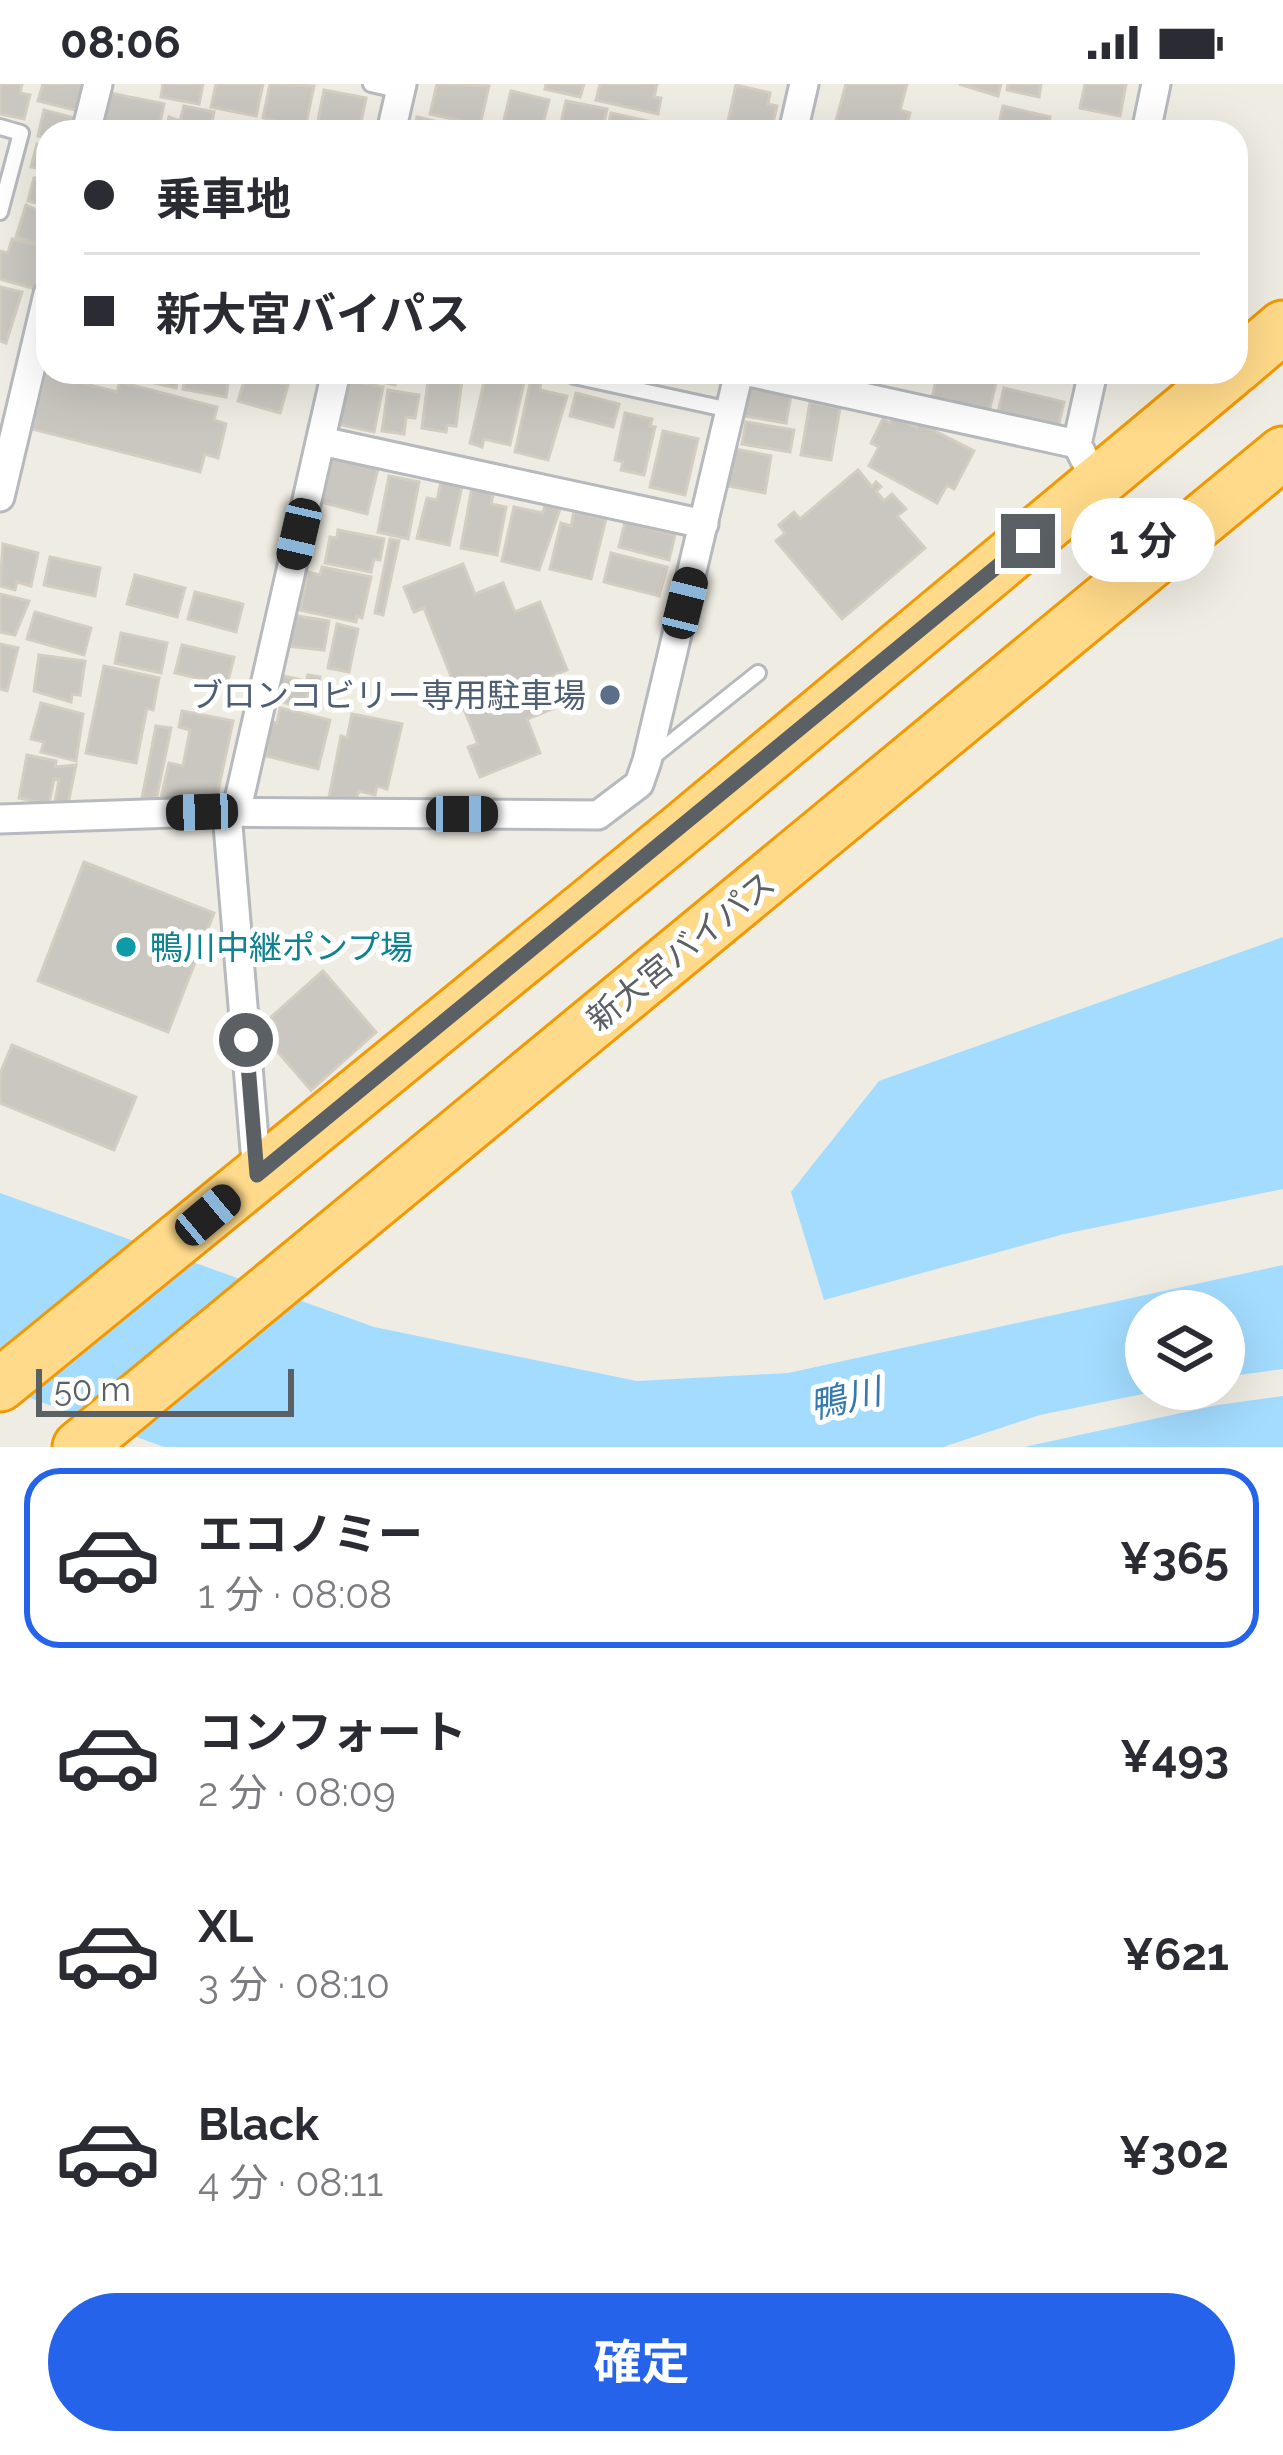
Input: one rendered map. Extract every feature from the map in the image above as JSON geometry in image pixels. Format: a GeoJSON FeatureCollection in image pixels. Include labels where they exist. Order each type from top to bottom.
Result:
{"type":"FeatureCollection","features":[{"type":"Feature","properties":{"kind":"highway"},"geometry":{"type":"LineString","coordinates":[[1248,356],[1283,327]]}},
{"type":"Feature","properties":{"kind":"highway"},"geometry":{"type":"LineString","coordinates":[[0,1385],[257,1175],[1087,463],[1210,384]]}},
{"type":"Feature","properties":{"kind":"highway","name":"新大宮バイパス"},"geometry":{"type":"LineString","coordinates":[[80,1446],[1283,453]]}},
{"type":"Feature","properties":{"kind":"street"},"geometry":{"type":"LineString","coordinates":[[89,120],[98,84]]}},
{"type":"Feature","properties":{"kind":"street"},"geometry":{"type":"LineString","coordinates":[[796,120],[804,84]]}},
{"type":"Feature","properties":{"kind":"street"},"geometry":{"type":"LineString","coordinates":[[1148,120],[1156,84]]}},
{"type":"Feature","properties":{"kind":"street"},"geometry":{"type":"LineString","coordinates":[[394,120],[402,87]]}},
{"type":"Feature","properties":{"kind":"street"},"geometry":{"type":"LineString","coordinates":[[0,497],[36,345]]}},
{"type":"Feature","properties":{"kind":"street"},"geometry":{"type":"LineString","coordinates":[[257,1175],[231,813],[321,441],[330,384]]}},
{"type":"Feature","properties":{"kind":"street"},"geometry":{"type":"LineString","coordinates":[[0,820],[231,813],[598,815],[638,784],[647,761],[736,384]]}},
{"type":"Feature","properties":{"kind":"street"},"geometry":{"type":"LineString","coordinates":[[794,384],[1087,463],[1092,384]]}},
{"type":"Feature","properties":{"kind":"street"},"geometry":{"type":"LineString","coordinates":[[321,441],[704,524]]}},
{"type":"Feature","properties":{"kind":"lane"},"geometry":{"type":"LineString","coordinates":[[371,84],[402,87]]}},
{"type":"Feature","properties":{"kind":"lane"},"geometry":{"type":"LineString","coordinates":[[0,127],[21,133],[0,212]]}},
{"type":"Feature","properties":{"kind":"lane"},"geometry":{"type":"LineString","coordinates":[[611,384],[730,410]]}},
{"type":"Feature","properties":{"kind":"lane"},"geometry":{"type":"LineString","coordinates":[[647,761],[758,673]]}},
{"type":"Feature","properties":{"kind":"water"},"geometry":{"type":"Polygon","coordinates":[[[1283,937],[1283,1189],[1064,1234],[824,1300],[791,1192],[879,1081],[1283,937]]]}},
{"type":"Feature","properties":{"kind":"water","name":"鴨川"},"geometry":{"type":"Polygon","coordinates":[[[0,1193],[374,1327],[637,1381],[788,1373],[1125,1299],[1125,1398],[1040,1415],[943,1447],[164,1447],[0,1387],[0,1193]]]}},
{"type":"Feature","properties":{"kind":"water"},"geometry":{"type":"Polygon","coordinates":[[[1283,1265],[1283,1369],[1245,1374],[1245,1290],[1168,1290],[1283,1265]]]}},
{"type":"Feature","properties":{"kind":"water"},"geometry":{"type":"Polygon","coordinates":[[[1283,1396],[1283,1447],[1024,1447],[1195,1410],[1245,1410],[1245,1401],[1283,1396]]]}},
{"type":"Feature","properties":{"kind":"building"},"geometry":{"type":"Polygon","coordinates":[[[0,84],[22,84],[20,93],[30,95],[24,119],[0,114],[0,84]]]}},
{"type":"Feature","properties":{"kind":"building"},"geometry":{"type":"Polygon","coordinates":[[[43,84],[86,84],[79,111],[38,101],[43,84]]]}},
{"type":"Feature","properties":{"kind":"building"},"geometry":{"type":"Polygon","coordinates":[[[163,84],[203,84],[199,104],[161,97],[163,84]]]}},
{"type":"Feature","properties":{"kind":"building"},"geometry":{"type":"Polygon","coordinates":[[[216,84],[263,84],[256,116],[211,107],[216,84]]]}},
{"type":"Feature","properties":{"kind":"building"},"geometry":{"type":"Polygon","coordinates":[[[270,84],[314,86],[307,120],[263,118],[270,84]]]}},
{"type":"Feature","properties":{"kind":"building"},"geometry":{"type":"Polygon","coordinates":[[[437,84],[489,86],[481,120],[430,114],[437,84]]]}},
{"type":"Feature","properties":{"kind":"building"},"geometry":{"type":"Polygon","coordinates":[[[546,84],[584,84],[580,97],[545,89],[546,84]]]}},
{"type":"Feature","properties":{"kind":"building"},"geometry":{"type":"Polygon","coordinates":[[[600,84],[657,84],[658,114],[596,100],[600,84]]]}},
{"type":"Feature","properties":{"kind":"building"},"geometry":{"type":"Polygon","coordinates":[[[846,84],[907,84],[900,110],[910,113],[908,120],[836,120],[846,84]]]}},
{"type":"Feature","properties":{"kind":"building"},"geometry":{"type":"Polygon","coordinates":[[[959,84],[1001,84],[998,96],[959,84]]]}},
{"type":"Feature","properties":{"kind":"building"},"geometry":{"type":"Polygon","coordinates":[[[1008,84],[1041,84],[1039,97],[1007,90],[1008,84]]]}},
{"type":"Feature","properties":{"kind":"building"},"geometry":{"type":"Polygon","coordinates":[[[1085,84],[1126,84],[1120,116],[1080,108],[1085,84]]]}},
{"type":"Feature","properties":{"kind":"building"},"geometry":{"type":"Polygon","coordinates":[[[736,85],[770,93],[768,104],[777,106],[774,120],[728,120],[736,85]]]}},
{"type":"Feature","properties":{"kind":"building"},"geometry":{"type":"Polygon","coordinates":[[[324,90],[366,98],[361,120],[318,120],[324,90]]]}},
{"type":"Feature","properties":{"kind":"building"},"geometry":{"type":"Polygon","coordinates":[[[511,91],[549,100],[544,120],[504,120],[511,91]]]}},
{"type":"Feature","properties":{"kind":"building"},"geometry":{"type":"Polygon","coordinates":[[[105,92],[164,104],[161,120],[99,120],[105,92]]]}},
{"type":"Feature","properties":{"kind":"building"},"geometry":{"type":"Polygon","coordinates":[[[566,101],[607,109],[605,120],[562,120],[566,101]]]}},
{"type":"Feature","properties":{"kind":"building"},"geometry":{"type":"Polygon","coordinates":[[[184,106],[214,112],[212,120],[180,120],[184,106]]]}},
{"type":"Feature","properties":{"kind":"building"},"geometry":{"type":"Polygon","coordinates":[[[1003,106],[1050,117],[1049,120],[1000,120],[1003,106]]]}},
{"type":"Feature","properties":{"kind":"building"},"geometry":{"type":"Polygon","coordinates":[[[44,110],[78,119],[78,120],[42,120],[44,110]]]}},
{"type":"Feature","properties":{"kind":"building"},"geometry":{"type":"Polygon","coordinates":[[[611,113],[642,120],[610,120],[611,113]]]}},
{"type":"Feature","properties":{"kind":"building"},"geometry":{"type":"Polygon","coordinates":[[[34,178],[36,178],[36,203],[28,201],[34,178]]]}},
{"type":"Feature","properties":{"kind":"building"},"geometry":{"type":"Polygon","coordinates":[[[26,205],[36,210],[36,243],[16,237],[26,205]]]}},
{"type":"Feature","properties":{"kind":"building"},"geometry":{"type":"Polygon","coordinates":[[[12,239],[36,245],[35,289],[0,279],[0,251],[8,253],[12,239]]]}},
{"type":"Feature","properties":{"kind":"building"},"geometry":{"type":"Polygon","coordinates":[[[0,287],[22,292],[6,343],[0,341],[0,287]]]}},
{"type":"Feature","properties":{"kind":"building"},"geometry":{"type":"Polygon","coordinates":[[[43,384],[85,384],[117,392],[119,384],[128,384],[217,407],[214,420],[226,424],[218,458],[205,454],[200,472],[32,429],[43,384]]]}},
{"type":"Feature","properties":{"kind":"building"},"geometry":{"type":"Polygon","coordinates":[[[184,384],[228,384],[226,397],[183,389],[184,384]]]}},
{"type":"Feature","properties":{"kind":"building"},"geometry":{"type":"Polygon","coordinates":[[[243,384],[288,385],[280,413],[238,401],[243,384]]]}},
{"type":"Feature","properties":{"kind":"building"},"geometry":{"type":"Polygon","coordinates":[[[346,384],[383,387],[374,432],[338,424],[346,384]]]}},
{"type":"Feature","properties":{"kind":"building"},"geometry":{"type":"Polygon","coordinates":[[[428,384],[461,384],[456,426],[447,425],[446,432],[422,428],[428,384]]]}},
{"type":"Feature","properties":{"kind":"building"},"geometry":{"type":"Polygon","coordinates":[[[484,384],[524,384],[510,445],[484,439],[482,447],[470,443],[484,384]]]}},
{"type":"Feature","properties":{"kind":"building"},"geometry":{"type":"Polygon","coordinates":[[[530,384],[567,396],[548,460],[515,452],[530,384]]]}},
{"type":"Feature","properties":{"kind":"building"},"geometry":{"type":"Polygon","coordinates":[[[935,384],[996,384],[989,412],[932,398],[935,384]]]}},
{"type":"Feature","properties":{"kind":"building"},"geometry":{"type":"Polygon","coordinates":[[[748,388],[791,395],[786,423],[744,416],[748,388]]]}},
{"type":"Feature","properties":{"kind":"building"},"geometry":{"type":"Polygon","coordinates":[[[1004,388],[1064,402],[1057,431],[997,416],[1004,388]]]}},
{"type":"Feature","properties":{"kind":"building"},"geometry":{"type":"Polygon","coordinates":[[[388,390],[419,395],[415,418],[406,417],[404,434],[382,431],[388,390]]]}},
{"type":"Feature","properties":{"kind":"building"},"geometry":{"type":"Polygon","coordinates":[[[576,393],[619,404],[613,427],[570,416],[576,393]]]}},
{"type":"Feature","properties":{"kind":"building"},"geometry":{"type":"Polygon","coordinates":[[[810,402],[840,408],[831,460],[801,455],[810,402]]]}},
{"type":"Feature","properties":{"kind":"building"},"geometry":{"type":"Polygon","coordinates":[[[625,413],[652,419],[650,426],[655,427],[644,475],[621,470],[623,462],[615,460],[625,413]]]}},
{"type":"Feature","properties":{"kind":"building"},"geometry":{"type":"Polygon","coordinates":[[[894,416],[917,428],[919,423],[974,451],[954,489],[947,485],[937,503],[869,466],[879,447],[871,443],[883,419],[890,423],[894,416]]]}},
{"type":"Feature","properties":{"kind":"building"},"geometry":{"type":"Polygon","coordinates":[[[746,422],[794,430],[790,452],[742,444],[746,422]]]}},
{"type":"Feature","properties":{"kind":"building"},"geometry":{"type":"Polygon","coordinates":[[[663,431],[698,439],[685,495],[650,487],[663,431]]]}},
{"type":"Feature","properties":{"kind":"building"},"geometry":{"type":"Polygon","coordinates":[[[730,448],[771,456],[765,493],[723,485],[730,448]]]}},
{"type":"Feature","properties":{"kind":"building"},"geometry":{"type":"Polygon","coordinates":[[[342,455],[379,464],[367,514],[320,502],[329,461],[342,455]]]}},
{"type":"Feature","properties":{"kind":"building"},"geometry":{"type":"Polygon","coordinates":[[[858,470],[872,487],[876,482],[881,487],[876,491],[884,501],[892,494],[906,509],[897,516],[925,548],[842,619],[776,541],[785,533],[779,525],[794,512],[800,519],[858,470]]]}},
{"type":"Feature","properties":{"kind":"building"},"geometry":{"type":"Polygon","coordinates":[[[389,476],[419,482],[408,539],[378,532],[389,476]]]}},
{"type":"Feature","properties":{"kind":"building"},"geometry":{"type":"Polygon","coordinates":[[[441,482],[462,486],[449,545],[417,538],[427,498],[437,500],[441,482]]]}},
{"type":"Feature","properties":{"kind":"building"},"geometry":{"type":"Polygon","coordinates":[[[472,487],[494,491],[491,504],[506,507],[497,555],[461,548],[472,487]]]}},
{"type":"Feature","properties":{"kind":"building"},"geometry":{"type":"Polygon","coordinates":[[[545,505],[560,509],[539,570],[502,561],[514,507],[543,513],[545,505]]]}},
{"type":"Feature","properties":{"kind":"building"},"geometry":{"type":"Polygon","coordinates":[[[574,512],[606,519],[591,579],[550,569],[561,523],[571,526],[574,512]]]}},
{"type":"Feature","properties":{"kind":"building"},"geometry":{"type":"Polygon","coordinates":[[[625,522],[675,535],[669,560],[619,547],[625,522]]]}},
{"type":"Feature","properties":{"kind":"building"},"geometry":{"type":"Polygon","coordinates":[[[338,530],[384,539],[380,560],[374,559],[371,572],[325,563],[330,537],[337,538],[338,530]]]}},
{"type":"Feature","properties":{"kind":"building"},"geometry":{"type":"Polygon","coordinates":[[[390,539],[399,541],[383,615],[375,613],[390,539]]]}},
{"type":"Feature","properties":{"kind":"building"},"geometry":{"type":"Polygon","coordinates":[[[3,544],[38,553],[31,586],[17,582],[15,590],[0,586],[3,544]]]}},
{"type":"Feature","properties":{"kind":"building"},"geometry":{"type":"Polygon","coordinates":[[[611,553],[667,567],[659,596],[604,582],[611,553]]]}},
{"type":"Feature","properties":{"kind":"building"},"geometry":{"type":"Polygon","coordinates":[[[50,557],[100,568],[95,596],[44,585],[50,557]]]}},
{"type":"Feature","properties":{"kind":"building"},"geometry":{"type":"Polygon","coordinates":[[[463,564],[475,594],[503,583],[515,612],[540,602],[567,670],[544,679],[555,708],[527,719],[540,753],[480,777],[468,747],[478,744],[424,608],[414,612],[404,587],[463,564]]]}},
{"type":"Feature","properties":{"kind":"building"},"geometry":{"type":"Polygon","coordinates":[[[322,567],[371,577],[362,618],[357,616],[356,622],[300,610],[308,572],[320,575],[322,567]]]}},
{"type":"Feature","properties":{"kind":"building"},"geometry":{"type":"Polygon","coordinates":[[[135,575],[185,588],[177,617],[127,604],[135,575]]]}},
{"type":"Feature","properties":{"kind":"building"},"geometry":{"type":"Polygon","coordinates":[[[195,592],[243,604],[236,632],[188,619],[195,592]]]}},
{"type":"Feature","properties":{"kind":"building"},"geometry":{"type":"Polygon","coordinates":[[[0,594],[29,601],[15,635],[0,632],[0,594]]]}},
{"type":"Feature","properties":{"kind":"building"},"geometry":{"type":"Polygon","coordinates":[[[35,612],[91,628],[84,655],[27,639],[35,612]]]}},
{"type":"Feature","properties":{"kind":"building"},"geometry":{"type":"Polygon","coordinates":[[[291,615],[329,621],[324,650],[286,646],[291,615]]]}},
{"type":"Feature","properties":{"kind":"building"},"geometry":{"type":"Polygon","coordinates":[[[337,624],[358,629],[349,672],[328,668],[337,624]]]}},
{"type":"Feature","properties":{"kind":"building"},"geometry":{"type":"Polygon","coordinates":[[[121,633],[167,643],[161,673],[115,663],[121,633]]]}},
{"type":"Feature","properties":{"kind":"building"},"geometry":{"type":"Polygon","coordinates":[[[0,644],[18,648],[7,691],[0,689],[0,644]]]}},
{"type":"Feature","properties":{"kind":"building"},"geometry":{"type":"Polygon","coordinates":[[[182,645],[234,657],[227,685],[175,673],[182,645]]]}},
{"type":"Feature","properties":{"kind":"building"},"geometry":{"type":"Polygon","coordinates":[[[39,655],[85,661],[80,695],[72,694],[71,702],[34,691],[39,655]]]}},
{"type":"Feature","properties":{"kind":"building"},"geometry":{"type":"Polygon","coordinates":[[[104,666],[159,678],[153,710],[147,708],[136,763],[86,753],[104,666]]]}},
{"type":"Feature","properties":{"kind":"building"},"geometry":{"type":"Polygon","coordinates":[[[279,675],[306,681],[308,675],[320,677],[316,697],[307,695],[304,707],[273,700],[279,675]]]}},
{"type":"Feature","properties":{"kind":"building"},"geometry":{"type":"Polygon","coordinates":[[[41,703],[83,714],[76,761],[41,752],[44,742],[31,739],[41,703]]]}},
{"type":"Feature","properties":{"kind":"building"},"geometry":{"type":"Polygon","coordinates":[[[280,708],[330,720],[318,769],[267,756],[269,721],[277,723],[280,708]]]}},
{"type":"Feature","properties":{"kind":"building"},"geometry":{"type":"Polygon","coordinates":[[[182,711],[233,721],[216,801],[160,802],[169,763],[183,766],[190,730],[179,727],[182,711]]]}},
{"type":"Feature","properties":{"kind":"building"},"geometry":{"type":"Polygon","coordinates":[[[352,714],[402,724],[387,789],[377,786],[375,795],[359,791],[356,798],[329,797],[341,736],[347,738],[352,714]]]}},
{"type":"Feature","properties":{"kind":"building"},"geometry":{"type":"Polygon","coordinates":[[[156,726],[171,728],[156,801],[142,798],[156,726]]]}},
{"type":"Feature","properties":{"kind":"building"},"geometry":{"type":"Polygon","coordinates":[[[27,755],[56,761],[55,767],[76,765],[68,804],[55,801],[59,780],[54,779],[49,804],[19,798],[27,755]]]}},
{"type":"Feature","properties":{"kind":"building","name":"鴨川中継ポンプ場"},"geometry":{"type":"Polygon","coordinates":[[[84,862],[214,913],[168,1032],[38,981],[84,862]]]}},
{"type":"Feature","properties":{"kind":"building"},"geometry":{"type":"Polygon","coordinates":[[[323,971],[376,1032],[311,1090],[263,1035],[276,1024],[270,1018],[323,971]]]}},
{"type":"Feature","properties":{"kind":"building"},"geometry":{"type":"Polygon","coordinates":[[[12,1045],[136,1097],[114,1150],[0,1103],[0,1074],[12,1045]]]}},
{"type":"Feature","properties":{"kind":"place","name":"ブロンコビリー専用駐車場"},"geometry":{"type":"Point","coordinates":[610,695]}},
{"type":"Feature","properties":{"kind":"place","name":"鴨川中継ポンプ場"},"geometry":{"type":"Point","coordinates":[126,947]}},
{"type":"Feature","properties":{"kind":"route"},"geometry":{"type":"LineString","coordinates":[[246,1040],[257,1175],[1028,541]]}}]}
